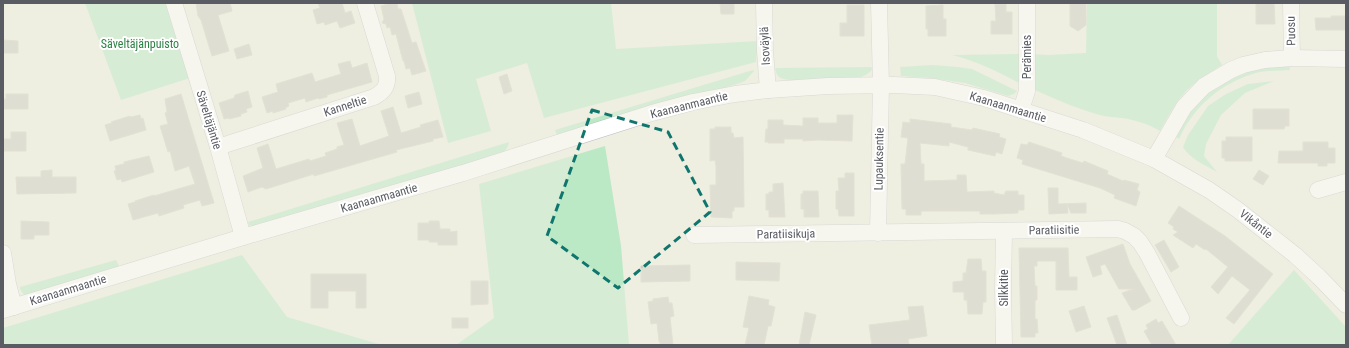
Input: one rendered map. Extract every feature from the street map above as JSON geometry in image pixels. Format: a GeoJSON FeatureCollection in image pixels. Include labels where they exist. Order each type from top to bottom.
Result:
{"type":"FeatureCollection","features":[{"type":"Feature","properties":{"kind":"street","name":"Säveltäjäntie"},"geometry":{"type":"LineString","coordinates":[[174,3],[218,146],[243,237]]}},
{"type":"Feature","properties":{"kind":"street","name":"Kanneltie"},"geometry":{"type":"LineString","coordinates":[[218,146],[374,97],[382,92],[387,82],[386,76],[366,3]]}},
{"type":"Feature","properties":{"kind":"street","name":"Isoväylä"},"geometry":{"type":"LineString","coordinates":[[764,3],[765,51],[768,90]]}},
{"type":"Feature","properties":{"kind":"street"},"geometry":{"type":"LineString","coordinates":[[879,3],[880,85]]}},
{"type":"Feature","properties":{"kind":"street","name":"Perämies"},"geometry":{"type":"LineString","coordinates":[[1021,110],[1027,91],[1027,3]]}},
{"type":"Feature","properties":{"kind":"street","name":"Puosu"},"geometry":{"type":"LineString","coordinates":[[1291,3],[1292,58]]}},
{"type":"Feature","properties":{"kind":"street"},"geometry":{"type":"LineString","coordinates":[[1154,159],[1184,107],[1204,86],[1231,70],[1243,65],[1265,60],[1292,58],[1346,59]]}},
{"type":"Feature","properties":{"kind":"street","name":"Kaanaanmaantie"},"geometry":{"type":"LineString","coordinates":[[8,308],[243,237],[462,174],[652,114],[693,102],[735,94],[828,86],[880,85],[920,86],[950,90],[984,98],[1083,130],[1154,159]]}},
{"type":"Feature","properties":{"kind":"street","name":"Lupauksentie"},"geometry":{"type":"LineString","coordinates":[[878,233],[880,85]]}},
{"type":"Feature","properties":{"kind":"street","name":"Vikåntie"},"geometry":{"type":"LineString","coordinates":[[1154,159],[1209,190],[1238,210],[1295,255],[1346,305]]}},
{"type":"Feature","properties":{"kind":"street"},"geometry":{"type":"LineString","coordinates":[[1318,190],[1346,182]]}},
{"type":"Feature","properties":{"kind":"street","name":"Paratiisitie"},"geometry":{"type":"LineString","coordinates":[[878,233],[1118,229],[1134,236],[1147,253],[1181,318]]}},
{"type":"Feature","properties":{"kind":"street","name":"Silkkitie"},"geometry":{"type":"LineString","coordinates":[[1004,231],[1004,345]]}},
{"type":"Feature","properties":{"kind":"street","name":"Paratiisikuja"},"geometry":{"type":"LineString","coordinates":[[694,235],[878,233]]}},
{"type":"Feature","properties":{"kind":"street"},"geometry":{"type":"LineString","coordinates":[[4,262],[8,284],[8,308]]}},
{"type":"Feature","properties":{"kind":"highlighted area"},"geometry":{"type":"Polygon","coordinates":[[[592,110],[668,132],[710,212],[618,288],[547,236],[592,110]]]}},
{"type":"Feature","properties":{"kind":"green space","name":"Säveltäjänpuisto"},"geometry":{"type":"Polygon","coordinates":[[[85,3],[167,3],[190,78],[121,100],[85,3]]]}},
{"type":"Feature","properties":{"kind":"green space"},"geometry":{"type":"Polygon","coordinates":[[[412,3],[611,3],[616,49],[758,41],[756,62],[544,118],[527,63],[476,79],[491,131],[448,143],[412,3]]]}},
{"type":"Feature","properties":{"kind":"green space"},"geometry":{"type":"Polygon","coordinates":[[[1087,3],[1217,3],[1217,56],[1222,65],[1186,91],[1176,104],[1160,131],[1137,121],[1103,116],[1083,110],[1033,89],[1032,54],[1048,55],[1086,53],[1087,3]]]}},
{"type":"Feature","properties":{"kind":"green space"},"geometry":{"type":"Polygon","coordinates":[[[1022,54],[1021,84],[988,67],[952,55],[1022,54]]]}},
{"type":"Feature","properties":{"kind":"green space"},"geometry":{"type":"Polygon","coordinates":[[[1289,64],[1290,70],[1260,72],[1243,77],[1231,83],[1210,97],[1201,106],[1192,116],[1179,139],[1173,135],[1188,110],[1220,82],[1257,67],[1289,64]]]}},
{"type":"Feature","properties":{"kind":"green space"},"geometry":{"type":"Polygon","coordinates":[[[932,65],[972,69],[1017,91],[1008,96],[965,83],[901,76],[900,67],[932,65]]]}},
{"type":"Feature","properties":{"kind":"green space"},"geometry":{"type":"Polygon","coordinates":[[[776,68],[873,68],[870,72],[857,79],[816,81],[784,79],[779,77],[775,69],[776,68]]]}},
{"type":"Feature","properties":{"kind":"green space"},"geometry":{"type":"Polygon","coordinates":[[[753,70],[754,71],[745,81],[737,84],[558,137],[555,130],[753,70]]]}},
{"type":"Feature","properties":{"kind":"green space"},"geometry":{"type":"Polygon","coordinates":[[[1274,81],[1245,93],[1221,115],[1206,144],[1204,156],[1217,172],[1198,161],[1186,151],[1183,147],[1188,135],[1208,106],[1226,94],[1248,84],[1274,81]]]}},
{"type":"Feature","properties":{"kind":"green space"},"geometry":{"type":"Polygon","coordinates":[[[509,142],[504,153],[255,226],[249,225],[248,222],[509,142]]]}},
{"type":"Feature","properties":{"kind":"green space"},"geometry":{"type":"Polygon","coordinates":[[[605,146],[621,246],[629,345],[456,345],[494,318],[479,184],[605,146]]]}},
{"type":"Feature","properties":{"kind":"green space"},"geometry":{"type":"Polygon","coordinates":[[[242,255],[287,317],[382,345],[3,345],[3,328],[242,255]]]}},
{"type":"Feature","properties":{"kind":"green space"},"geometry":{"type":"Polygon","coordinates":[[[116,260],[120,268],[29,296],[24,295],[20,289],[20,287],[116,260]]]}},
{"type":"Feature","properties":{"kind":"green space"},"geometry":{"type":"Polygon","coordinates":[[[1294,270],[1346,327],[1346,345],[1228,345],[1294,270]]]}},
{"type":"Feature","properties":{"kind":"building"},"geometry":{"type":"Polygon","coordinates":[[[196,3],[230,3],[232,11],[218,15],[229,51],[212,56],[201,20],[198,16],[196,3]]]}},
{"type":"Feature","properties":{"kind":"building"},"geometry":{"type":"Polygon","coordinates":[[[318,3],[342,3],[345,13],[351,11],[355,23],[340,28],[337,21],[325,25],[324,22],[317,24],[313,10],[320,8],[318,3]]]}},
{"type":"Feature","properties":{"kind":"building"},"geometry":{"type":"Polygon","coordinates":[[[397,3],[398,9],[401,9],[412,43],[416,42],[426,71],[412,75],[410,68],[406,69],[396,34],[392,35],[390,27],[387,28],[386,24],[382,23],[384,19],[381,6],[397,3]]]}},
{"type":"Feature","properties":{"kind":"building"},"geometry":{"type":"Polygon","coordinates":[[[720,3],[734,3],[734,14],[721,14],[720,3]]]}},
{"type":"Feature","properties":{"kind":"building"},"geometry":{"type":"Polygon","coordinates":[[[1070,3],[1086,3],[1086,25],[1078,31],[1070,26],[1070,3]]]}},
{"type":"Feature","properties":{"kind":"building"},"geometry":{"type":"Polygon","coordinates":[[[1256,3],[1274,3],[1275,24],[1256,24],[1256,3]]]}},
{"type":"Feature","properties":{"kind":"building"},"geometry":{"type":"Polygon","coordinates":[[[995,4],[1006,4],[1006,12],[1012,12],[1012,34],[991,34],[991,21],[996,21],[995,4]]]}},
{"type":"Feature","properties":{"kind":"building"},"geometry":{"type":"Polygon","coordinates":[[[847,5],[864,5],[864,36],[840,36],[840,23],[847,23],[847,5]]]}},
{"type":"Feature","properties":{"kind":"building"},"geometry":{"type":"Polygon","coordinates":[[[943,5],[943,19],[946,19],[946,36],[928,36],[928,29],[926,29],[926,6],[943,5]]]}},
{"type":"Feature","properties":{"kind":"building"},"geometry":{"type":"Polygon","coordinates":[[[1331,16],[1346,16],[1346,30],[1316,30],[1315,18],[1331,18],[1331,16]]]}},
{"type":"Feature","properties":{"kind":"building"},"geometry":{"type":"Polygon","coordinates":[[[3,40],[18,41],[18,53],[3,53],[3,40]]]}},
{"type":"Feature","properties":{"kind":"building"},"geometry":{"type":"Polygon","coordinates":[[[249,44],[252,55],[237,59],[234,49],[249,44]]]}},
{"type":"Feature","properties":{"kind":"building"},"geometry":{"type":"Polygon","coordinates":[[[350,61],[352,68],[367,63],[372,82],[327,95],[327,97],[319,99],[306,102],[305,98],[288,103],[289,106],[285,108],[286,109],[273,113],[273,111],[267,113],[262,97],[278,92],[276,84],[312,73],[315,82],[341,74],[338,64],[350,61]]]}},
{"type":"Feature","properties":{"kind":"building"},"geometry":{"type":"Polygon","coordinates":[[[507,74],[512,91],[504,94],[499,77],[507,74]]]}},
{"type":"Feature","properties":{"kind":"building"},"geometry":{"type":"Polygon","coordinates":[[[248,91],[252,107],[246,109],[247,112],[241,114],[241,116],[224,119],[219,103],[234,98],[235,95],[248,91]]]}},
{"type":"Feature","properties":{"kind":"building"},"geometry":{"type":"Polygon","coordinates":[[[419,92],[422,104],[408,108],[405,96],[419,92]]]}},
{"type":"Feature","properties":{"kind":"building"},"geometry":{"type":"Polygon","coordinates":[[[6,94],[28,94],[28,109],[3,109],[3,99],[6,99],[6,94]]]}},
{"type":"Feature","properties":{"kind":"building"},"geometry":{"type":"Polygon","coordinates":[[[181,94],[214,203],[202,206],[200,200],[183,205],[184,208],[159,216],[158,213],[133,220],[128,204],[195,184],[189,166],[175,171],[170,151],[168,152],[160,126],[168,124],[165,113],[167,112],[165,99],[181,94]]]}},
{"type":"Feature","properties":{"kind":"building"},"geometry":{"type":"Polygon","coordinates":[[[393,107],[401,133],[421,127],[420,125],[438,120],[443,137],[314,176],[314,174],[266,189],[262,187],[248,192],[243,176],[263,168],[257,148],[268,144],[276,169],[309,159],[310,161],[326,156],[325,153],[344,145],[337,123],[352,119],[360,146],[389,136],[381,111],[393,107]]]}},
{"type":"Feature","properties":{"kind":"building"},"geometry":{"type":"Polygon","coordinates":[[[1253,109],[1289,109],[1289,126],[1285,126],[1284,129],[1253,129],[1253,109]]]}},
{"type":"Feature","properties":{"kind":"building"},"geometry":{"type":"Polygon","coordinates":[[[140,115],[141,119],[143,118],[146,130],[110,141],[105,125],[130,116],[140,115]]]}},
{"type":"Feature","properties":{"kind":"building"},"geometry":{"type":"Polygon","coordinates":[[[837,115],[853,115],[852,141],[803,141],[803,139],[784,139],[784,143],[765,142],[766,129],[768,129],[768,120],[783,120],[783,125],[803,126],[803,118],[818,118],[818,123],[837,123],[837,115]]]}},
{"type":"Feature","properties":{"kind":"building"},"geometry":{"type":"Polygon","coordinates":[[[910,119],[951,124],[951,127],[972,130],[973,128],[1000,134],[999,137],[1006,139],[1002,154],[996,152],[995,156],[968,150],[968,147],[949,142],[949,146],[920,143],[921,164],[924,164],[924,181],[957,180],[957,175],[966,175],[967,192],[994,191],[994,193],[1004,195],[1006,191],[1018,191],[1018,195],[1024,195],[1024,210],[1018,210],[1018,213],[995,214],[980,214],[980,211],[921,211],[921,215],[906,215],[906,209],[902,209],[901,164],[905,164],[908,138],[901,137],[903,122],[910,123],[910,119]]]}},
{"type":"Feature","properties":{"kind":"building"},"geometry":{"type":"Polygon","coordinates":[[[715,127],[731,127],[731,133],[733,133],[734,138],[743,137],[744,207],[734,207],[734,211],[732,211],[732,218],[711,217],[710,185],[716,185],[716,166],[715,160],[710,161],[710,129],[715,129],[715,127]]]}},
{"type":"Feature","properties":{"kind":"building"},"geometry":{"type":"Polygon","coordinates":[[[11,132],[26,132],[26,151],[3,151],[3,139],[11,139],[11,132]]]}},
{"type":"Feature","properties":{"kind":"building"},"geometry":{"type":"Polygon","coordinates":[[[1226,137],[1252,137],[1252,161],[1225,161],[1225,158],[1222,158],[1222,141],[1226,141],[1226,137]]]}},
{"type":"Feature","properties":{"kind":"building"},"geometry":{"type":"Polygon","coordinates":[[[1029,142],[1062,153],[1061,156],[1083,163],[1084,161],[1108,171],[1107,174],[1123,181],[1139,184],[1137,190],[1140,192],[1136,206],[1114,198],[1115,195],[1100,188],[1022,164],[1023,160],[1017,158],[1021,144],[1027,145],[1029,142]]]}},
{"type":"Feature","properties":{"kind":"building"},"geometry":{"type":"Polygon","coordinates":[[[1303,142],[1328,142],[1328,148],[1335,148],[1335,163],[1327,163],[1327,166],[1318,166],[1318,163],[1278,163],[1279,151],[1303,151],[1303,142]]]}},
{"type":"Feature","properties":{"kind":"building"},"geometry":{"type":"Polygon","coordinates":[[[149,156],[154,172],[122,182],[121,179],[117,180],[114,171],[116,171],[115,166],[124,164],[124,162],[149,156]]]}},
{"type":"Feature","properties":{"kind":"building"},"geometry":{"type":"Polygon","coordinates":[[[52,170],[52,177],[76,177],[76,193],[17,194],[16,177],[41,177],[41,171],[52,170]]]}},
{"type":"Feature","properties":{"kind":"building"},"geometry":{"type":"Polygon","coordinates":[[[1259,170],[1269,176],[1263,185],[1253,179],[1259,170]]]}},
{"type":"Feature","properties":{"kind":"building"},"geometry":{"type":"Polygon","coordinates":[[[845,173],[854,173],[854,216],[839,216],[838,209],[836,209],[836,191],[839,191],[838,178],[845,178],[845,173]]]}},
{"type":"Feature","properties":{"kind":"building"},"geometry":{"type":"Polygon","coordinates":[[[783,183],[785,217],[769,217],[769,210],[766,210],[766,194],[773,192],[773,184],[783,183]]]}},
{"type":"Feature","properties":{"kind":"building"},"geometry":{"type":"Polygon","coordinates":[[[1048,188],[1058,188],[1058,204],[1086,203],[1086,213],[1071,213],[1067,204],[1068,213],[1049,214],[1048,188]]]}},
{"type":"Feature","properties":{"kind":"building"},"geometry":{"type":"Polygon","coordinates":[[[803,191],[818,191],[819,217],[804,217],[804,209],[801,209],[801,194],[803,194],[803,191]]]}},
{"type":"Feature","properties":{"kind":"building"},"geometry":{"type":"Polygon","coordinates":[[[1179,206],[1225,236],[1273,274],[1234,324],[1226,318],[1250,290],[1232,276],[1218,294],[1211,287],[1228,267],[1206,249],[1205,250],[1196,244],[1193,248],[1173,235],[1178,232],[1168,223],[1179,206]]]}},
{"type":"Feature","properties":{"kind":"building"},"geometry":{"type":"Polygon","coordinates":[[[21,221],[49,222],[49,235],[34,235],[34,239],[21,239],[21,221]]]}},
{"type":"Feature","properties":{"kind":"building"},"geometry":{"type":"Polygon","coordinates":[[[429,221],[439,221],[440,229],[450,229],[450,232],[457,231],[457,245],[438,245],[438,242],[418,240],[418,223],[429,223],[429,221]]]}},
{"type":"Feature","properties":{"kind":"building"},"geometry":{"type":"Polygon","coordinates":[[[1164,240],[1179,267],[1171,272],[1155,245],[1164,240]]]}},
{"type":"Feature","properties":{"kind":"building"},"geometry":{"type":"Polygon","coordinates":[[[1123,244],[1130,264],[1151,301],[1135,310],[1132,310],[1122,293],[1133,289],[1119,289],[1105,264],[1100,266],[1102,274],[1093,277],[1086,257],[1123,244]]]}},
{"type":"Feature","properties":{"kind":"building"},"geometry":{"type":"Polygon","coordinates":[[[1019,248],[1068,248],[1069,277],[1077,277],[1077,290],[1056,290],[1056,261],[1037,261],[1037,266],[1034,266],[1035,286],[1037,286],[1035,319],[1037,319],[1038,333],[1035,333],[1035,337],[1021,337],[1019,248]]]}},
{"type":"Feature","properties":{"kind":"building"},"geometry":{"type":"Polygon","coordinates":[[[968,259],[981,259],[982,271],[986,271],[986,302],[983,302],[982,314],[968,314],[967,300],[964,300],[964,292],[953,292],[953,282],[963,281],[963,273],[966,273],[968,259]]]}},
{"type":"Feature","properties":{"kind":"building"},"geometry":{"type":"Polygon","coordinates":[[[736,262],[780,263],[779,281],[736,280],[736,262]]]}},
{"type":"Feature","properties":{"kind":"building"},"geometry":{"type":"Polygon","coordinates":[[[690,265],[690,281],[641,282],[641,266],[690,265]]]}},
{"type":"Feature","properties":{"kind":"building"},"geometry":{"type":"Polygon","coordinates":[[[311,274],[366,274],[366,308],[356,308],[356,291],[328,291],[328,308],[311,308],[311,274]]]}},
{"type":"Feature","properties":{"kind":"building"},"geometry":{"type":"Polygon","coordinates":[[[471,281],[488,281],[488,304],[471,305],[471,281]]]}},
{"type":"Feature","properties":{"kind":"building"},"geometry":{"type":"Polygon","coordinates":[[[749,296],[769,300],[768,305],[775,307],[771,326],[768,326],[764,345],[745,345],[749,328],[743,327],[749,296]]]}},
{"type":"Feature","properties":{"kind":"building"},"geometry":{"type":"Polygon","coordinates":[[[668,297],[669,303],[672,303],[674,316],[670,317],[673,345],[661,345],[659,341],[657,323],[651,324],[648,302],[653,301],[653,299],[668,297]]]}},
{"type":"Feature","properties":{"kind":"building"},"geometry":{"type":"Polygon","coordinates":[[[923,306],[927,336],[908,339],[909,344],[872,345],[869,325],[910,320],[908,307],[923,306]]]}},
{"type":"Feature","properties":{"kind":"building"},"geometry":{"type":"Polygon","coordinates":[[[1084,306],[1091,327],[1076,332],[1069,311],[1084,306]]]}},
{"type":"Feature","properties":{"kind":"building"},"geometry":{"type":"Polygon","coordinates":[[[805,312],[816,315],[809,345],[799,345],[805,312]]]}},
{"type":"Feature","properties":{"kind":"building"},"geometry":{"type":"Polygon","coordinates":[[[1117,315],[1127,345],[1117,345],[1107,318],[1117,315]]]}},
{"type":"Feature","properties":{"kind":"building"},"geometry":{"type":"Polygon","coordinates":[[[452,318],[468,318],[468,328],[452,328],[452,318]]]}},
{"type":"Feature","properties":{"kind":"building"},"geometry":{"type":"Polygon","coordinates":[[[1156,319],[1158,323],[1162,321],[1176,345],[1152,345],[1144,331],[1148,329],[1146,325],[1156,319]]]}}]}
